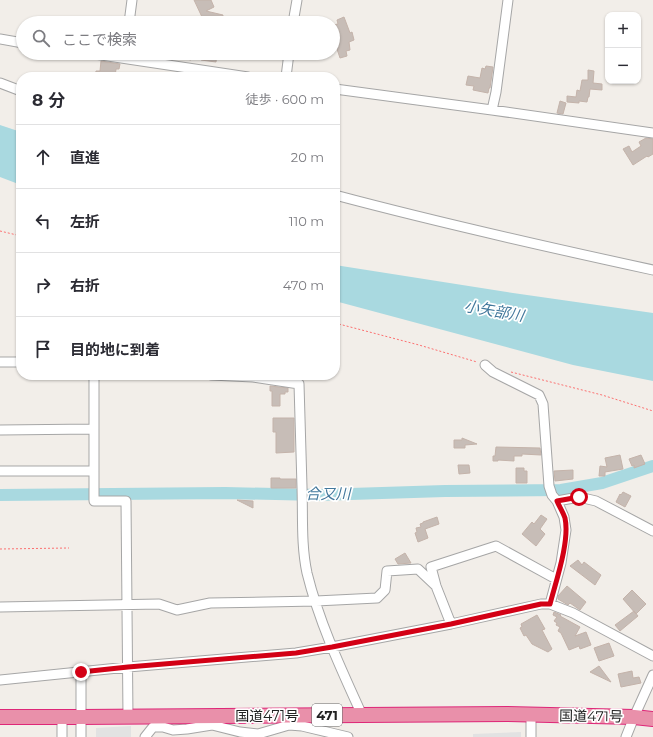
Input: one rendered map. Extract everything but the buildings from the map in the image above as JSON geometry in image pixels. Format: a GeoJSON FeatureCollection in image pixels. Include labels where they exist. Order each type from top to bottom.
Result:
{"type":"FeatureCollection","features":[{"type":"Feature","properties":{"kind":"highway","name":"国道471号"},"geometry":{"type":"LineString","coordinates":[[0,717],[80,718],[500,714],[634,717],[653,719]]}},
{"type":"Feature","properties":{"kind":"street"},"geometry":{"type":"LineString","coordinates":[[130,16],[132,0]]}},
{"type":"Feature","properties":{"kind":"street"},"geometry":{"type":"LineString","coordinates":[[294,16],[297,0]]}},
{"type":"Feature","properties":{"kind":"street"},"geometry":{"type":"LineString","coordinates":[[492,110],[496,92],[508,0]]}},
{"type":"Feature","properties":{"kind":"street"},"geometry":{"type":"LineString","coordinates":[[0,39],[16,42]]}},
{"type":"Feature","properties":{"kind":"street"},"geometry":{"type":"LineString","coordinates":[[148,60],[218,72]]}},
{"type":"Feature","properties":{"kind":"street"},"geometry":{"type":"LineString","coordinates":[[287,72],[288,60]]}},
{"type":"Feature","properties":{"kind":"street"},"geometry":{"type":"LineString","coordinates":[[0,83],[16,89]]}},
{"type":"Feature","properties":{"kind":"street"},"geometry":{"type":"LineString","coordinates":[[340,90],[653,133]]}},
{"type":"Feature","properties":{"kind":"street"},"geometry":{"type":"LineString","coordinates":[[340,196],[408,215],[653,270]]}},
{"type":"Feature","properties":{"kind":"street"},"geometry":{"type":"LineString","coordinates":[[0,362],[16,362]]}},
{"type":"Feature","properties":{"kind":"street"},"geometry":{"type":"LineString","coordinates":[[486,365],[493,372],[539,395],[543,404],[553,494],[564,517],[566,530],[561,563],[550,604]]}},
{"type":"Feature","properties":{"kind":"street"},"geometry":{"type":"LineString","coordinates":[[94,380],[94,501],[126,501],[128,717]]}},
{"type":"Feature","properties":{"kind":"street"},"geometry":{"type":"LineString","coordinates":[[272,380],[298,384],[302,488],[302,537],[307,572],[332,647],[362,715]]}},
{"type":"Feature","properties":{"kind":"street"},"geometry":{"type":"LineString","coordinates":[[0,430],[94,429]]}},
{"type":"Feature","properties":{"kind":"street"},"geometry":{"type":"LineString","coordinates":[[0,471],[94,471]]}},
{"type":"Feature","properties":{"kind":"street"},"geometry":{"type":"LineString","coordinates":[[553,494],[579,497],[596,501],[653,532]]}},
{"type":"Feature","properties":{"kind":"street"},"geometry":{"type":"LineString","coordinates":[[451,624],[436,586],[431,567],[496,546],[556,579]]}},
{"type":"Feature","properties":{"kind":"street"},"geometry":{"type":"LineString","coordinates":[[0,607],[159,604],[177,610],[210,603],[377,598],[385,590],[387,571],[418,569],[436,586]]}},
{"type":"Feature","properties":{"kind":"street"},"geometry":{"type":"LineString","coordinates":[[0,680],[128,667],[296,653],[451,624],[541,604],[550,604],[573,613],[653,656]]}},
{"type":"Feature","properties":{"kind":"street"},"geometry":{"type":"LineString","coordinates":[[81,672],[81,737]]}},
{"type":"Feature","properties":{"kind":"street"},"geometry":{"type":"LineString","coordinates":[[626,737],[653,675]]}},
{"type":"Feature","properties":{"kind":"street"},"geometry":{"type":"LineString","coordinates":[[531,715],[531,737]]}},
{"type":"Feature","properties":{"kind":"street"},"geometry":{"type":"LineString","coordinates":[[62,717],[62,737]]}},
{"type":"Feature","properties":{"kind":"street"},"geometry":{"type":"LineString","coordinates":[[145,737],[153,727],[163,727],[173,730],[212,725],[240,732],[258,734],[289,725],[302,726],[348,737]]}},
{"type":"Feature","properties":{"kind":"path"},"geometry":{"type":"LineString","coordinates":[[0,231],[16,235]]}},
{"type":"Feature","properties":{"kind":"path"},"geometry":{"type":"LineString","coordinates":[[340,324],[419,345],[486,365]]}},
{"type":"Feature","properties":{"kind":"path"},"geometry":{"type":"LineString","coordinates":[[508,371],[602,395],[653,411]]}},
{"type":"Feature","properties":{"kind":"path"},"geometry":{"type":"LineString","coordinates":[[0,549],[69,548]]}},
{"type":"Feature","properties":{"kind":"shaded area"},"geometry":{"type":"Polygon","coordinates":[[[131,726],[131,737],[96,737],[96,728],[131,726]]]}},
{"type":"Feature","properties":{"kind":"shaded area"},"geometry":{"type":"Polygon","coordinates":[[[521,732],[521,737],[473,737],[473,734],[521,732]]]}},
{"type":"Feature","properties":{"kind":"water"},"geometry":{"type":"Polygon","coordinates":[[[0,125],[16,130],[16,183],[0,177],[0,125]]]}},
{"type":"Feature","properties":{"kind":"water","name":"小矢部川"},"geometry":{"type":"Polygon","coordinates":[[[340,266],[653,313],[653,381],[573,365],[340,302],[340,266]]]}},
{"type":"Feature","properties":{"kind":"waterway","name":"合又川"},"geometry":{"type":"LineString","coordinates":[[0,495],[225,493],[319,495],[445,491],[561,490],[602,483],[653,466]]}},
{"type":"Feature","properties":{"kind":"route"},"geometry":{"type":"LineString","coordinates":[[81,672],[296,653],[451,624],[541,604],[550,604],[561,563],[566,530],[564,517],[557,501],[579,497]]}}]}
